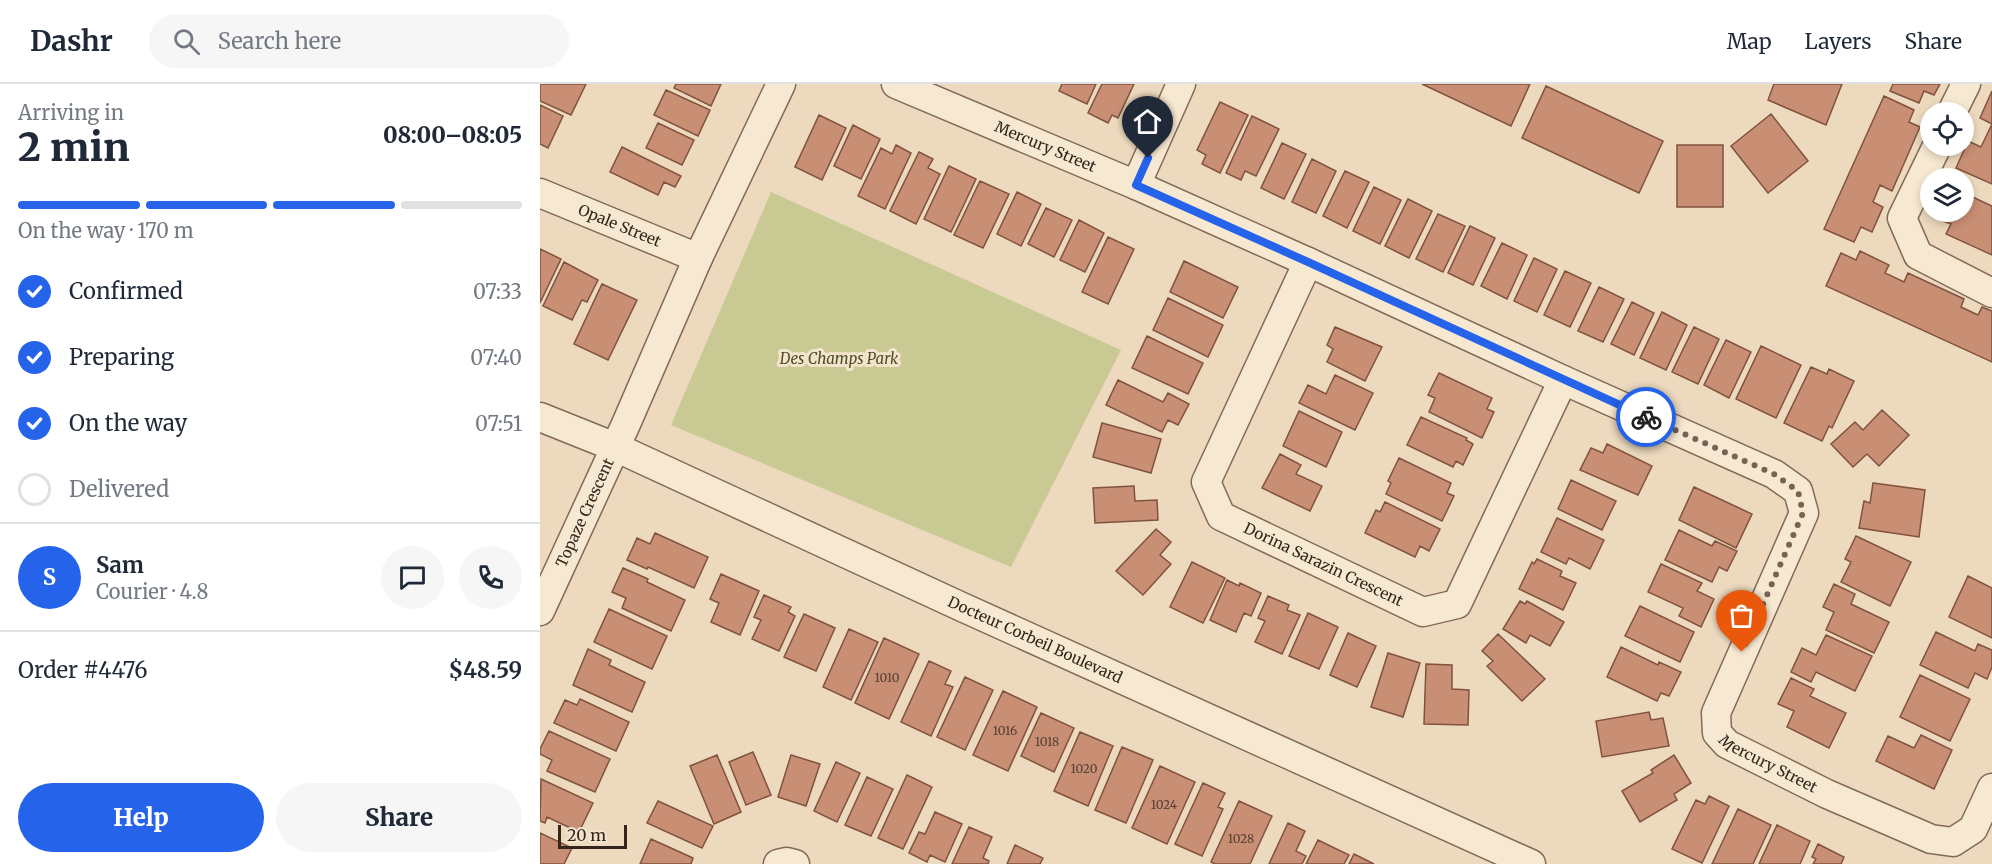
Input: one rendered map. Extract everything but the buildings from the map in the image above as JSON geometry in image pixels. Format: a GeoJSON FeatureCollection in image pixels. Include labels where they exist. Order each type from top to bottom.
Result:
{"type":"FeatureCollection","features":[{"type":"Feature","properties":{"kind":"street"},"geometry":{"type":"LineString","coordinates":[[615,447],[698,258],[781,84]]}},
{"type":"Feature","properties":{"kind":"street","name":"Mercury Street"},"geometry":{"type":"LineString","coordinates":[[896,84],[1136,185],[1774,474],[1798,491],[1803,513],[1716,713],[1716,733],[1727,744],[1827,794],[1931,839],[1953,842],[1973,829],[1992,788]]}},
{"type":"Feature","properties":{"kind":"street"},"geometry":{"type":"LineString","coordinates":[[1136,185],[1181,84]]}},
{"type":"Feature","properties":{"kind":"street"},"geometry":{"type":"LineString","coordinates":[[1957,102],[1965,84]]}},
{"type":"Feature","properties":{"kind":"street"},"geometry":{"type":"LineString","coordinates":[[1931,156],[1902,219],[1918,255],[1992,294]]}},
{"type":"Feature","properties":{"kind":"street","name":"Opale Street"},"geometry":{"type":"LineString","coordinates":[[540,193],[698,258]]}},
{"type":"Feature","properties":{"kind":"street","name":"Dorina Sarazin Crescent"},"geometry":{"type":"LineString","coordinates":[[1308,262],[1206,482],[1221,516],[1423,612],[1457,604],[1563,380]]}},
{"type":"Feature","properties":{"kind":"street","name":"Docteur Corbeil Boulevard"},"geometry":{"type":"LineString","coordinates":[[540,417],[615,447],[962,607],[1531,864]]}},
{"type":"Feature","properties":{"kind":"street","name":"Topaze Crescent"},"geometry":{"type":"LineString","coordinates":[[540,610],[615,447]]}},
{"type":"Feature","properties":{"kind":"street"},"geometry":{"type":"LineString","coordinates":[[778,864],[787,862],[795,864]]}},
{"type":"Feature","properties":{"kind":"green space","name":"Des Champs Park"},"geometry":{"type":"Polygon","coordinates":[[[771,192],[1121,350],[1011,567],[671,425],[771,192]]]}},
{"type":"Feature","properties":{"kind":"way so far"},"geometry":{"type":"LineString","coordinates":[[1646,417],[1774,474],[1798,491],[1803,513],[1742,652]]}},
{"type":"Feature","properties":{"kind":"route"},"geometry":{"type":"LineString","coordinates":[[1148,158],[1136,185],[1646,417]]}}]}
